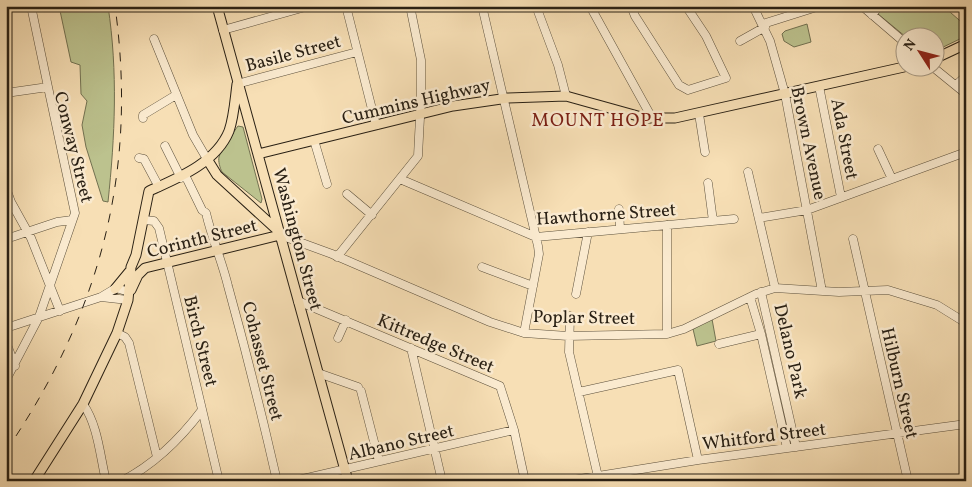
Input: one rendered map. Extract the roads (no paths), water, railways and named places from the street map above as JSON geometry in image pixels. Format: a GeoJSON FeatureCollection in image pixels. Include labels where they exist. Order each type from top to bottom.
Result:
{"type":"FeatureCollection","features":[{"type":"Feature","properties":{"kind":"main road","name":"Washington Street"},"geometry":{"type":"LineString","coordinates":[[217,6],[237,84],[244,97],[348,481]]}},
{"type":"Feature","properties":{"kind":"main road"},"geometry":{"type":"LineString","coordinates":[[944,54],[966,44]]}},
{"type":"Feature","properties":{"kind":"main road","name":"Cummins Highway"},"geometry":{"type":"LineString","coordinates":[[258,154],[420,114],[504,98],[566,96],[585,99],[626,113],[652,118],[676,118],[894,69]]}},
{"type":"Feature","properties":{"kind":"main road"},"geometry":{"type":"LineString","coordinates":[[229,130],[237,84]]}},
{"type":"Feature","properties":{"kind":"main road"},"geometry":{"type":"LineString","coordinates":[[115,288],[131,267],[136,255],[149,191],[183,176],[207,159],[219,146],[234,123],[240,121],[252,129]]}},
{"type":"Feature","properties":{"kind":"main road","name":"Poplar Street"},"geometry":{"type":"LineString","coordinates":[[207,159],[217,175],[270,221],[280,235]]}},
{"type":"Feature","properties":{"kind":"main road"},"geometry":{"type":"LineString","coordinates":[[251,205],[264,206],[269,195]]}},
{"type":"Feature","properties":{"kind":"main road","name":"Corinth Street"},"geometry":{"type":"LineString","coordinates":[[128,296],[137,276],[145,268],[280,235]]}},
{"type":"Feature","properties":{"kind":"main road"},"geometry":{"type":"LineString","coordinates":[[136,255],[137,264],[145,268]]}},
{"type":"Feature","properties":{"kind":"main road"},"geometry":{"type":"LineString","coordinates":[[34,481],[83,404],[116,333],[128,296],[131,267]]}},
{"type":"Feature","properties":{"kind":"street"},"geometry":{"type":"LineString","coordinates":[[31,6],[48,87]]}},
{"type":"Feature","properties":{"kind":"street"},"geometry":{"type":"LineString","coordinates":[[223,30],[310,6]]}},
{"type":"Feature","properties":{"kind":"street"},"geometry":{"type":"LineString","coordinates":[[346,6],[376,125]]}},
{"type":"Feature","properties":{"kind":"street"},"geometry":{"type":"LineString","coordinates":[[337,257],[418,156],[420,60],[410,6]]}},
{"type":"Feature","properties":{"kind":"street"},"geometry":{"type":"LineString","coordinates":[[482,6],[539,254],[524,332]]}},
{"type":"Feature","properties":{"kind":"street"},"geometry":{"type":"LineString","coordinates":[[536,6],[558,65],[566,96]]}},
{"type":"Feature","properties":{"kind":"street"},"geometry":{"type":"LineString","coordinates":[[590,6],[652,118]]}},
{"type":"Feature","properties":{"kind":"street"},"geometry":{"type":"LineString","coordinates":[[631,6],[635,16],[679,86],[688,90],[726,78],[706,36],[686,6]]}},
{"type":"Feature","properties":{"kind":"street","name":"Brown Avenue"},"geometry":{"type":"LineString","coordinates":[[753,6],[764,25],[784,94],[822,290]]}},
{"type":"Feature","properties":{"kind":"street"},"geometry":{"type":"LineString","coordinates":[[740,40],[764,25],[820,6]]}},
{"type":"Feature","properties":{"kind":"street"},"geometry":{"type":"LineString","coordinates":[[862,6],[894,34]]}},
{"type":"Feature","properties":{"kind":"street"},"geometry":{"type":"LineString","coordinates":[[872,15],[879,6]]}},
{"type":"Feature","properties":{"kind":"street"},"geometry":{"type":"LineString","coordinates":[[154,39],[177,98],[202,154],[207,159]]}},
{"type":"Feature","properties":{"kind":"street","name":"Basile Street"},"geometry":{"type":"LineString","coordinates":[[237,84],[357,52]]}},
{"type":"Feature","properties":{"kind":"street"},"geometry":{"type":"LineString","coordinates":[[944,76],[966,94]]}},
{"type":"Feature","properties":{"kind":"street"},"geometry":{"type":"LineString","coordinates":[[956,85],[966,76]]}},
{"type":"Feature","properties":{"kind":"street","name":"Ada Street"},"geometry":{"type":"LineString","coordinates":[[819,86],[841,197]]}},
{"type":"Feature","properties":{"kind":"street","name":"Conway Street"},"geometry":{"type":"LineString","coordinates":[[6,93],[48,87],[75,208],[39,317],[6,380]]}},
{"type":"Feature","properties":{"kind":"street"},"geometry":{"type":"LineString","coordinates":[[699,114],[705,152]]}},
{"type":"Feature","properties":{"kind":"street"},"geometry":{"type":"LineString","coordinates":[[314,140],[326,184]]}},
{"type":"Feature","properties":{"kind":"street","name":"Cohasset Street"},"geometry":{"type":"LineString","coordinates":[[165,146],[202,210],[206,213],[213,245],[217,250],[249,359],[276,481]]}},
{"type":"Feature","properties":{"kind":"street"},"geometry":{"type":"LineString","coordinates":[[878,149],[892,179]]}},
{"type":"Feature","properties":{"kind":"street"},"geometry":{"type":"LineString","coordinates":[[759,218],[807,210],[966,152]]}},
{"type":"Feature","properties":{"kind":"street"},"geometry":{"type":"LineString","coordinates":[[139,158],[144,159],[159,187]]}},
{"type":"Feature","properties":{"kind":"street"},"geometry":{"type":"LineString","coordinates":[[748,172],[775,288]]}},
{"type":"Feature","properties":{"kind":"street","name":"Hawthorne Street"},"geometry":{"type":"LineString","coordinates":[[400,179],[536,237],[734,219]]}},
{"type":"Feature","properties":{"kind":"street"},"geometry":{"type":"LineString","coordinates":[[708,183],[713,220]]}},
{"type":"Feature","properties":{"kind":"street"},"geometry":{"type":"LineString","coordinates":[[6,188],[31,238],[60,311]]}},
{"type":"Feature","properties":{"kind":"street"},"geometry":{"type":"LineString","coordinates":[[346,194],[372,215]]}},
{"type":"Feature","properties":{"kind":"street"},"geometry":{"type":"LineString","coordinates":[[619,209],[620,229]]}},
{"type":"Feature","properties":{"kind":"street"},"geometry":{"type":"LineString","coordinates":[[6,239],[26,231],[61,221],[72,220]]}},
{"type":"Feature","properties":{"kind":"street","name":"Birch Street"},"geometry":{"type":"LineString","coordinates":[[144,220],[154,221],[158,224],[219,481]]}},
{"type":"Feature","properties":{"kind":"street"},"geometry":{"type":"LineString","coordinates":[[667,225],[667,334]]}},
{"type":"Feature","properties":{"kind":"street"},"geometry":{"type":"LineString","coordinates":[[576,294],[588,232]]}},
{"type":"Feature","properties":{"kind":"street","name":"Poplar Street"},"geometry":{"type":"LineString","coordinates":[[280,235],[490,322],[524,332],[568,336],[667,334],[684,329],[761,292],[775,288],[864,292],[888,290],[936,305],[966,323]]}},
{"type":"Feature","properties":{"kind":"street","name":"Hilburn Street"},"geometry":{"type":"LineString","coordinates":[[853,239],[908,481]]}},
{"type":"Feature","properties":{"kind":"street"},"geometry":{"type":"LineString","coordinates":[[482,267],[533,286]]}},
{"type":"Feature","properties":{"kind":"street"},"geometry":{"type":"LineString","coordinates":[[6,328],[101,297],[115,288],[122,288],[128,296]]}},
{"type":"Feature","properties":{"kind":"street","name":"Delano Park"},"geometry":{"type":"LineString","coordinates":[[761,292],[796,447]]}},
{"type":"Feature","properties":{"kind":"street"},"geometry":{"type":"LineString","coordinates":[[101,297],[128,296]]}},
{"type":"Feature","properties":{"kind":"street","name":"Delano Park"},"geometry":{"type":"LineString","coordinates":[[750,297],[761,334],[787,448]]}},
{"type":"Feature","properties":{"kind":"street","name":"Kittredge Street"},"geometry":{"type":"LineString","coordinates":[[298,301],[501,387],[514,430],[525,481]]}},
{"type":"Feature","properties":{"kind":"street"},"geometry":{"type":"LineString","coordinates":[[570,316],[569,352],[598,478]]}},
{"type":"Feature","properties":{"kind":"street"},"geometry":{"type":"LineString","coordinates":[[338,338],[346,320]]}},
{"type":"Feature","properties":{"kind":"street"},"geometry":{"type":"LineString","coordinates":[[116,333],[128,340],[157,457]]}},
{"type":"Feature","properties":{"kind":"street"},"geometry":{"type":"LineString","coordinates":[[719,344],[761,334]]}},
{"type":"Feature","properties":{"kind":"street"},"geometry":{"type":"LineString","coordinates":[[6,342],[15,366]]}},
{"type":"Feature","properties":{"kind":"street"},"geometry":{"type":"LineString","coordinates":[[411,348],[442,481]]}},
{"type":"Feature","properties":{"kind":"street"},"geometry":{"type":"LineString","coordinates":[[579,392],[678,370],[698,460]]}},
{"type":"Feature","properties":{"kind":"street"},"geometry":{"type":"LineString","coordinates":[[318,373],[359,389],[380,461]]}},
{"type":"Feature","properties":{"kind":"street"},"geometry":{"type":"LineString","coordinates":[[83,404],[89,414],[95,432],[106,481]]}},
{"type":"Feature","properties":{"kind":"street"},"geometry":{"type":"LineString","coordinates":[[122,481],[157,457],[185,432],[202,410]]}},
{"type":"Feature","properties":{"kind":"street","name":"Whitford Street"},"geometry":{"type":"LineString","coordinates":[[567,481],[598,478],[698,460],[966,424]]}},
{"type":"Feature","properties":{"kind":"street","name":"Albano Street"},"geometry":{"type":"LineString","coordinates":[[294,481],[514,430]]}},
{"type":"Feature","properties":{"kind":"railway"},"geometry":{"type":"LineString","coordinates":[[6,451],[39,399],[66,347],[88,294],[104,239],[115,184],[121,127],[121,67],[115,6]]}},
{"type":"Feature","properties":{"kind":"railway"},"geometry":{"type":"LineString","coordinates":[[958,6],[966,13]]}},
{"type":"Feature","properties":{"kind":"district","name":"MOUNT HOPE"},"geometry":{"type":"Point","coordinates":[598,119]}}]}
